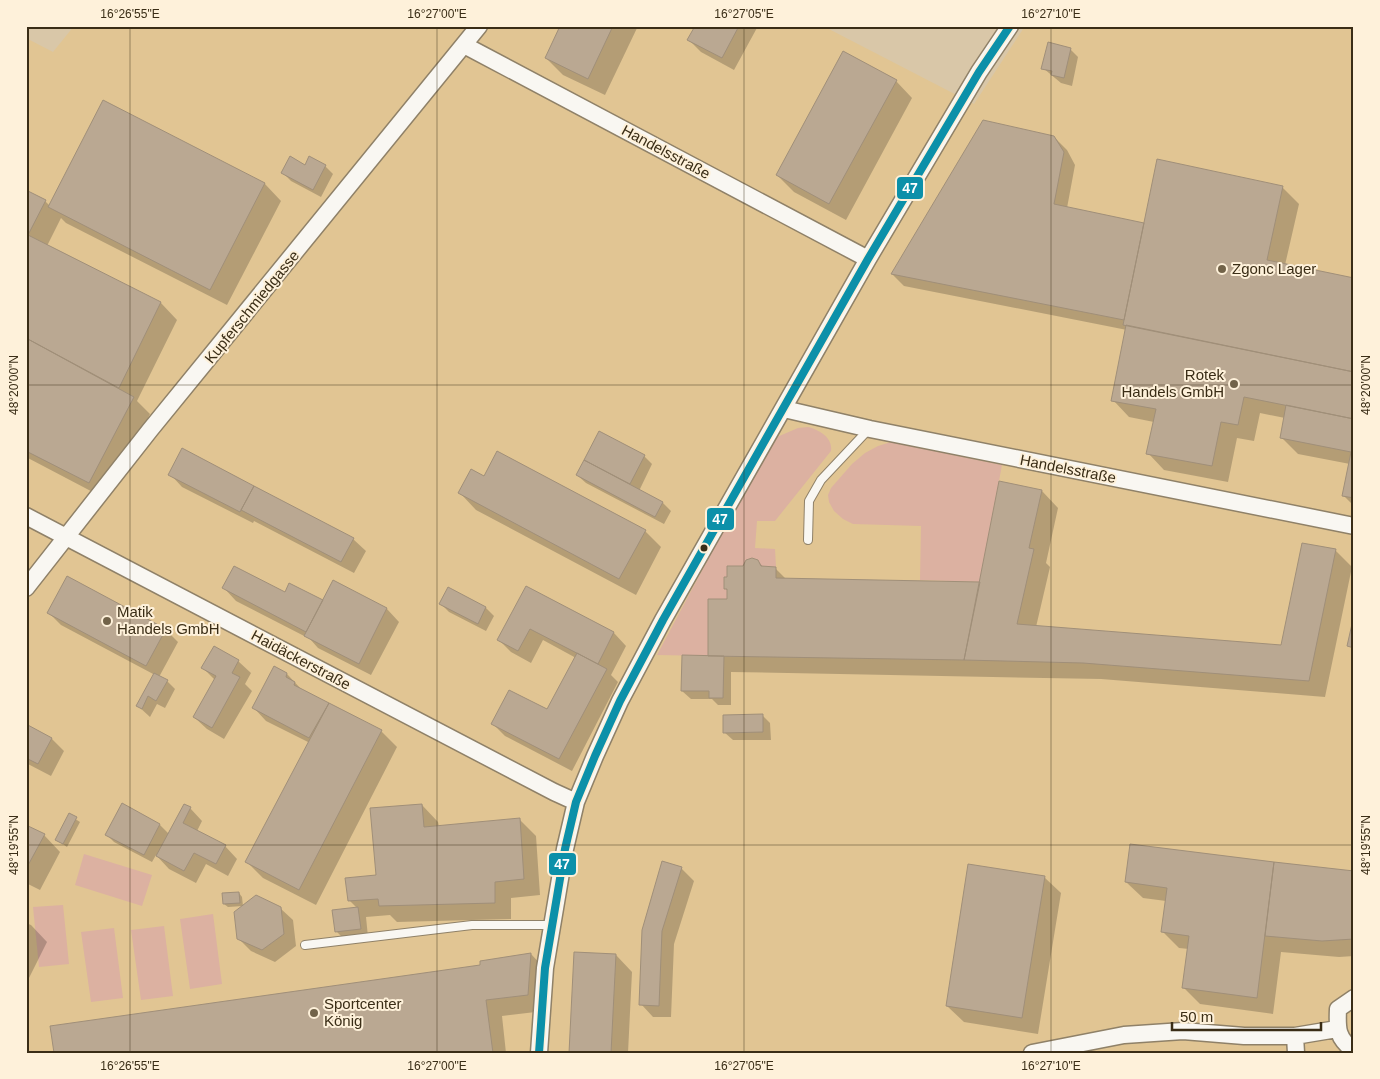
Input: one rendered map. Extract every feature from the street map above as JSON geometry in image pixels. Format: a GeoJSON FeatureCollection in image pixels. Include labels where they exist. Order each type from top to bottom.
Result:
{"type":"FeatureCollection","features":[{"type":"Feature","properties":{"kind":"street","name":"Kupferschmiedgasse"},"geometry":{"type":"LineString","coordinates":[[26,588],[150,430],[478,26]]}},
{"type":"Feature","properties":{"kind":"street"},"geometry":{"type":"LineString","coordinates":[[539,1053],[545,968],[565,849],[576,802],[620,701],[668,611],[868,259],[980,72],[1010,26]]}},
{"type":"Feature","properties":{"kind":"street","name":"Handelsstraße"},"geometry":{"type":"LineString","coordinates":[[464,45],[868,259]]}},
{"type":"Feature","properties":{"kind":"street","name":"Handelsstraße"},"geometry":{"type":"LineString","coordinates":[[784,409],[870,429],[1354,526]]}},
{"type":"Feature","properties":{"kind":"street","name":"Haidäckerstraße"},"geometry":{"type":"LineString","coordinates":[[26,516],[576,802]]}},
{"type":"Feature","properties":{"kind":"street"},"geometry":{"type":"LineString","coordinates":[[1354,998],[1338,1009],[1337,1029],[1345,1044],[1354,1051]]}},
{"type":"Feature","properties":{"kind":"street"},"geometry":{"type":"LineString","coordinates":[[1032,1053],[1124,1035],[1183,1031],[1244,1036],[1295,1036],[1337,1029]]}},
{"type":"Feature","properties":{"kind":"street"},"geometry":{"type":"LineString","coordinates":[[1295,1036],[1296,1053]]}},
{"type":"Feature","properties":{"kind":"lane"},"geometry":{"type":"LineString","coordinates":[[808,540],[809,501],[821,480],[870,429]]}},
{"type":"Feature","properties":{"kind":"lane"},"geometry":{"type":"LineString","coordinates":[[305,945],[472,925],[552,925]]}},
{"type":"Feature","properties":{"kind":"shaded area"},"geometry":{"type":"Polygon","coordinates":[[[74,26],[823,26],[974,104],[1025,26],[1354,26],[1354,1053],[26,1053],[26,38],[53,52],[74,26]]]}},
{"type":"Feature","properties":{"kind":"shaded area"},"geometry":{"type":"Polygon","coordinates":[[[808,427],[817,430],[828,438],[831,451],[775,521],[757,521],[755,548],[775,549],[776,567],[761,566],[758,560],[752,558],[746,560],[743,566],[727,566],[727,577],[724,577],[724,589],[727,589],[727,599],[708,599],[708,656],[657,655],[714,548],[777,437],[798,428],[808,427]]]}},
{"type":"Feature","properties":{"kind":"shaded area"},"geometry":{"type":"Polygon","coordinates":[[[891,442],[1002,465],[980,582],[920,580],[921,526],[853,524],[843,519],[834,511],[829,502],[828,495],[831,488],[852,464],[865,453],[891,442]]]}},
{"type":"Feature","properties":{"kind":"shaded area"},"geometry":{"type":"Polygon","coordinates":[[[84,854],[152,875],[142,906],[75,885],[84,854]]]}},
{"type":"Feature","properties":{"kind":"shaded area"},"geometry":{"type":"Polygon","coordinates":[[[63,905],[69,964],[39,967],[33,907],[63,905]]]}},
{"type":"Feature","properties":{"kind":"shaded area"},"geometry":{"type":"Polygon","coordinates":[[[213,914],[222,984],[190,989],[180,919],[213,914]]]}},
{"type":"Feature","properties":{"kind":"shaded area"},"geometry":{"type":"Polygon","coordinates":[[[164,926],[173,996],[141,1000],[131,930],[164,926]]]}},
{"type":"Feature","properties":{"kind":"shaded area"},"geometry":{"type":"Polygon","coordinates":[[[114,928],[123,998],[91,1002],[81,932],[114,928]]]}},
{"type":"Feature","properties":{"kind":"building"},"geometry":{"type":"Polygon","coordinates":[[[560,26],[613,26],[588,79],[545,58],[560,26]]]}},
{"type":"Feature","properties":{"kind":"building"},"geometry":{"type":"Polygon","coordinates":[[[695,26],[739,26],[722,58],[687,40],[695,26]]]}},
{"type":"Feature","properties":{"kind":"building"},"geometry":{"type":"Polygon","coordinates":[[[1048,42],[1071,48],[1064,78],[1051,75],[1052,71],[1041,69],[1048,42]]]}},
{"type":"Feature","properties":{"kind":"building"},"geometry":{"type":"Polygon","coordinates":[[[843,51],[897,80],[829,204],[776,175],[843,51]]]}},
{"type":"Feature","properties":{"kind":"building"},"geometry":{"type":"Polygon","coordinates":[[[103,100],[265,183],[210,290],[48,207],[103,100]]]}},
{"type":"Feature","properties":{"kind":"building"},"geometry":{"type":"Polygon","coordinates":[[[983,120],[1054,136],[1064,152],[1054,204],[1144,223],[1124,320],[891,274],[983,120]]]}},
{"type":"Feature","properties":{"kind":"building"},"geometry":{"type":"Polygon","coordinates":[[[290,156],[305,165],[309,156],[326,165],[313,190],[281,173],[290,156]]]}},
{"type":"Feature","properties":{"kind":"building","name":"Zgonc Lager"},"geometry":{"type":"Polygon","coordinates":[[[1157,159],[1283,186],[1267,260],[1354,278],[1354,372],[1123,325],[1157,159]]]}},
{"type":"Feature","properties":{"kind":"building"},"geometry":{"type":"Polygon","coordinates":[[[26,190],[46,200],[28,235],[161,302],[119,388],[26,338],[26,190]]]}},
{"type":"Feature","properties":{"kind":"building","name":"Rotek Handels GmbH"},"geometry":{"type":"Polygon","coordinates":[[[1126,325],[1354,372],[1354,419],[1244,397],[1238,425],[1221,422],[1212,466],[1146,454],[1156,409],[1111,401],[1126,325]]]}},
{"type":"Feature","properties":{"kind":"building"},"geometry":{"type":"Polygon","coordinates":[[[26,338],[134,397],[89,483],[26,451],[26,338]]]}},
{"type":"Feature","properties":{"kind":"building"},"geometry":{"type":"Polygon","coordinates":[[[1286,405],[1354,419],[1354,498],[1342,496],[1351,452],[1280,438],[1286,405]]]}},
{"type":"Feature","properties":{"kind":"building"},"geometry":{"type":"Polygon","coordinates":[[[599,431],[645,455],[630,484],[584,460],[599,431]]]}},
{"type":"Feature","properties":{"kind":"building"},"geometry":{"type":"Polygon","coordinates":[[[182,448],[254,486],[240,512],[168,475],[182,448]]]}},
{"type":"Feature","properties":{"kind":"building"},"geometry":{"type":"Polygon","coordinates":[[[497,451],[646,530],[619,579],[458,493],[471,469],[484,476],[497,451]]]}},
{"type":"Feature","properties":{"kind":"building"},"geometry":{"type":"Polygon","coordinates":[[[584,460],[663,502],[655,517],[576,475],[584,460]]]}},
{"type":"Feature","properties":{"kind":"building"},"geometry":{"type":"Polygon","coordinates":[[[999,481],[1042,490],[1029,548],[1034,549],[1017,624],[1281,645],[1302,543],[1336,549],[1309,681],[1083,663],[964,660],[999,481]]]}},
{"type":"Feature","properties":{"kind":"building"},"geometry":{"type":"Polygon","coordinates":[[[254,486],[354,538],[341,562],[241,510],[254,486]]]}},
{"type":"Feature","properties":{"kind":"building"},"geometry":{"type":"Polygon","coordinates":[[[752,558],[758,560],[761,566],[776,567],[776,578],[980,582],[964,660],[708,656],[708,599],[727,599],[727,589],[724,589],[724,577],[727,577],[727,566],[743,566],[746,560],[752,558]]]}},
{"type":"Feature","properties":{"kind":"building"},"geometry":{"type":"Polygon","coordinates":[[[234,566],[285,592],[289,583],[323,600],[306,632],[222,588],[234,566]]]}},
{"type":"Feature","properties":{"kind":"building","name":"Matik Handels GmbH"},"geometry":{"type":"Polygon","coordinates":[[[67,576],[166,629],[146,666],[47,613],[67,576]]]}},
{"type":"Feature","properties":{"kind":"building"},"geometry":{"type":"Polygon","coordinates":[[[333,580],[387,608],[359,664],[304,636],[333,580]]]}},
{"type":"Feature","properties":{"kind":"building"},"geometry":{"type":"Polygon","coordinates":[[[526,586],[614,632],[598,664],[530,629],[518,651],[497,640],[526,586]]]}},
{"type":"Feature","properties":{"kind":"building"},"geometry":{"type":"Polygon","coordinates":[[[448,587],[486,607],[478,624],[439,604],[448,587]]]}},
{"type":"Feature","properties":{"kind":"building"},"geometry":{"type":"Polygon","coordinates":[[[1354,615],[1354,648],[1347,646],[1354,615]]]}},
{"type":"Feature","properties":{"kind":"building"},"geometry":{"type":"Polygon","coordinates":[[[214,646],[239,660],[232,673],[240,677],[212,728],[193,717],[216,676],[201,668],[214,646]]]}},
{"type":"Feature","properties":{"kind":"building"},"geometry":{"type":"Polygon","coordinates":[[[577,653],[607,669],[559,759],[491,724],[509,690],[547,709],[577,653]]]}},
{"type":"Feature","properties":{"kind":"building"},"geometry":{"type":"Polygon","coordinates":[[[682,655],[724,656],[723,698],[709,698],[709,691],[681,691],[682,655]]]}},
{"type":"Feature","properties":{"kind":"building"},"geometry":{"type":"Polygon","coordinates":[[[274,666],[287,673],[286,677],[295,682],[294,685],[329,703],[309,738],[252,708],[274,666]]]}},
{"type":"Feature","properties":{"kind":"building"},"geometry":{"type":"Polygon","coordinates":[[[154,673],[168,680],[156,701],[148,696],[142,709],[136,706],[154,673]]]}},
{"type":"Feature","properties":{"kind":"building"},"geometry":{"type":"Polygon","coordinates":[[[329,703],[382,730],[299,890],[245,862],[329,703]]]}},
{"type":"Feature","properties":{"kind":"building"},"geometry":{"type":"Polygon","coordinates":[[[763,714],[763,732],[723,733],[723,715],[763,714]]]}},
{"type":"Feature","properties":{"kind":"building"},"geometry":{"type":"Polygon","coordinates":[[[26,724],[52,738],[38,764],[26,758],[26,724]]]}},
{"type":"Feature","properties":{"kind":"building"},"geometry":{"type":"Polygon","coordinates":[[[122,803],[160,824],[144,855],[105,835],[122,803]]]}},
{"type":"Feature","properties":{"kind":"building"},"geometry":{"type":"Polygon","coordinates":[[[184,804],[191,807],[183,823],[226,845],[216,864],[194,853],[184,871],[156,856],[184,804]]]}},
{"type":"Feature","properties":{"kind":"building"},"geometry":{"type":"Polygon","coordinates":[[[422,804],[424,827],[520,818],[524,879],[495,882],[495,903],[379,906],[378,899],[348,901],[345,878],[376,875],[370,808],[422,804]]]}},
{"type":"Feature","properties":{"kind":"building"},"geometry":{"type":"Polygon","coordinates":[[[69,813],[77,817],[63,844],[55,840],[69,813]]]}},
{"type":"Feature","properties":{"kind":"building"},"geometry":{"type":"Polygon","coordinates":[[[26,825],[45,834],[26,869],[26,825]]]}},
{"type":"Feature","properties":{"kind":"building"},"geometry":{"type":"Polygon","coordinates":[[[1130,844],[1274,862],[1257,998],[1182,988],[1189,936],[1161,932],[1167,888],[1125,882],[1130,844]]]}},
{"type":"Feature","properties":{"kind":"building"},"geometry":{"type":"Polygon","coordinates":[[[662,861],[682,867],[662,931],[659,1006],[639,1005],[642,930],[662,861]]]}},
{"type":"Feature","properties":{"kind":"building"},"geometry":{"type":"Polygon","coordinates":[[[1274,862],[1354,871],[1354,939],[1322,941],[1265,936],[1274,862]]]}},
{"type":"Feature","properties":{"kind":"building"},"geometry":{"type":"Polygon","coordinates":[[[968,864],[1045,876],[1022,1018],[946,1006],[968,864]]]}},
{"type":"Feature","properties":{"kind":"building"},"geometry":{"type":"Polygon","coordinates":[[[239,892],[240,903],[223,904],[222,893],[239,892]]]}},
{"type":"Feature","properties":{"kind":"building"},"geometry":{"type":"Polygon","coordinates":[[[256,895],[281,907],[284,934],[262,950],[237,939],[234,912],[256,895]]]}},
{"type":"Feature","properties":{"kind":"building"},"geometry":{"type":"Polygon","coordinates":[[[358,907],[361,929],[335,932],[332,910],[358,907]]]}},
{"type":"Feature","properties":{"kind":"building"},"geometry":{"type":"Polygon","coordinates":[[[574,952],[616,954],[611,1053],[569,1053],[574,952]]]}},
{"type":"Feature","properties":{"kind":"building","name":"Sportcenter König"},"geometry":{"type":"Polygon","coordinates":[[[531,953],[528,995],[486,1000],[493,1053],[54,1053],[50,1026],[480,965],[480,961],[531,953]]]}},
{"type":"Feature","properties":{"kind":"transit line","name":"47"},"geometry":{"type":"LineString","coordinates":[[539,1053],[545,968],[565,849],[576,802],[620,701],[663,620],[868,259],[979,72],[1010,26]]}},
{"type":"Feature","properties":{"kind":"place","name":"Zgonc Lager"},"geometry":{"type":"Point","coordinates":[1222,269]}},
{"type":"Feature","properties":{"kind":"place","name":"Rotek Handels GmbH"},"geometry":{"type":"Point","coordinates":[1234,384]}},
{"type":"Feature","properties":{"kind":"place","name":"Matik Handels GmbH"},"geometry":{"type":"Point","coordinates":[107,621]}},
{"type":"Feature","properties":{"kind":"place","name":"Sportcenter König"},"geometry":{"type":"Point","coordinates":[314,1013]}}]}
